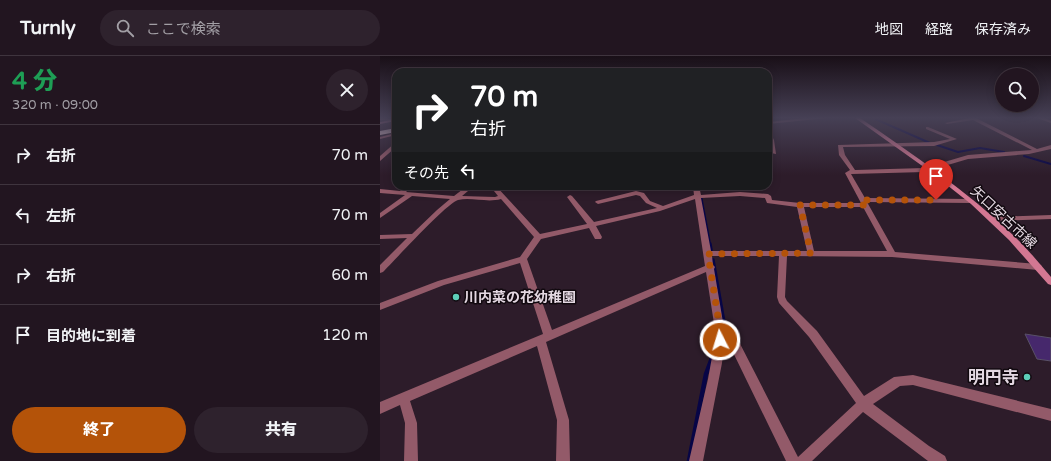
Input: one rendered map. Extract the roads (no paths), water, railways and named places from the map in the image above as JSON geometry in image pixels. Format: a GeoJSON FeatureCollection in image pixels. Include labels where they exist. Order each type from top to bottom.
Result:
{"type":"FeatureCollection","features":[{"type":"Feature","properties":{"kind":"main road","name":"矢口安古市線"},"geometry":{"type":"LineString","coordinates":[[884,137],[972,201],[1012,238],[1051,282]]}},
{"type":"Feature","properties":{"kind":"street"},"geometry":{"type":"LineString","coordinates":[[853,171],[842,155],[840,146],[934,144],[955,139],[950,137]]}},
{"type":"Feature","properties":{"kind":"street"},"geometry":{"type":"LineString","coordinates":[[1009,137],[1036,150]]}},
{"type":"Feature","properties":{"kind":"street"},"geometry":{"type":"LineString","coordinates":[[772,140],[774,153]]}},
{"type":"Feature","properties":{"kind":"street"},"geometry":{"type":"LineString","coordinates":[[892,254],[848,174],[853,171],[930,169],[968,157],[1029,152],[1051,147]]}},
{"type":"Feature","properties":{"kind":"street"},"geometry":{"type":"LineString","coordinates":[[380,159],[392,148]]}},
{"type":"Feature","properties":{"kind":"street"},"geometry":{"type":"LineString","coordinates":[[385,154],[392,153]]}},
{"type":"Feature","properties":{"kind":"street"},"geometry":{"type":"LineString","coordinates":[[401,193],[404,190]]}},
{"type":"Feature","properties":{"kind":"street"},"geometry":{"type":"LineString","coordinates":[[380,270],[414,236],[466,190]]}},
{"type":"Feature","properties":{"kind":"street"},"geometry":{"type":"LineString","coordinates":[[496,190],[538,237]]}},
{"type":"Feature","properties":{"kind":"street"},"geometry":{"type":"LineString","coordinates":[[696,461],[700,434],[720,350],[720,330],[711,268],[697,190]]}},
{"type":"Feature","properties":{"kind":"street"},"geometry":{"type":"LineString","coordinates":[[380,191],[455,198],[502,197]]}},
{"type":"Feature","properties":{"kind":"street"},"geometry":{"type":"LineString","coordinates":[[598,202],[636,193],[642,194],[648,202],[662,208]]}},
{"type":"Feature","properties":{"kind":"street"},"geometry":{"type":"LineString","coordinates":[[380,216],[411,194]]}},
{"type":"Feature","properties":{"kind":"street"},"geometry":{"type":"LineString","coordinates":[[380,307],[441,283],[523,258],[538,237],[662,208],[698,196],[745,194],[768,196],[769,202],[800,205],[864,202],[972,201]]}},
{"type":"Feature","properties":{"kind":"street"},"geometry":{"type":"LineString","coordinates":[[570,197],[598,237]]}},
{"type":"Feature","properties":{"kind":"street"},"geometry":{"type":"LineString","coordinates":[[800,205],[811,253]]}},
{"type":"Feature","properties":{"kind":"street"},"geometry":{"type":"LineString","coordinates":[[992,219],[1051,217]]}},
{"type":"Feature","properties":{"kind":"street"},"geometry":{"type":"LineString","coordinates":[[380,237],[414,236]]}},
{"type":"Feature","properties":{"kind":"street"},"geometry":{"type":"LineString","coordinates":[[783,253],[781,297],[784,303],[813,334],[863,404],[924,451],[940,461]]}},
{"type":"Feature","properties":{"kind":"street"},"geometry":{"type":"LineString","coordinates":[[708,254],[892,254],[1038,267]]}},
{"type":"Feature","properties":{"kind":"street"},"geometry":{"type":"LineString","coordinates":[[523,258],[545,338],[563,420],[563,461]]}},
{"type":"Feature","properties":{"kind":"street"},"geometry":{"type":"LineString","coordinates":[[380,408],[711,268]]}},
{"type":"Feature","properties":{"kind":"street"},"geometry":{"type":"LineString","coordinates":[[720,330],[730,335],[793,461]]}},
{"type":"Feature","properties":{"kind":"street"},"geometry":{"type":"LineString","coordinates":[[803,461],[863,404],[898,381],[913,380],[1051,415]]}},
{"type":"Feature","properties":{"kind":"street"},"geometry":{"type":"LineString","coordinates":[[403,398],[411,423],[411,461]]}},
{"type":"Feature","properties":{"kind":"waterway"},"geometry":{"type":"LineString","coordinates":[[916,137],[930,143]]}},
{"type":"Feature","properties":{"kind":"waterway"},"geometry":{"type":"LineString","coordinates":[[937,145],[958,152],[980,148],[1004,152]]}},
{"type":"Feature","properties":{"kind":"waterway"},"geometry":{"type":"LineString","coordinates":[[1024,156],[1051,164]]}},
{"type":"Feature","properties":{"kind":"waterway"},"geometry":{"type":"LineString","coordinates":[[701,197],[710,245]]}},
{"type":"Feature","properties":{"kind":"waterway"},"geometry":{"type":"LineString","coordinates":[[710,244],[711,250]]}},
{"type":"Feature","properties":{"kind":"waterway"},"geometry":{"type":"LineString","coordinates":[[713,260],[725,328]]}},
{"type":"Feature","properties":{"kind":"waterway"},"geometry":{"type":"LineString","coordinates":[[689,461],[706,374],[712,358]]}},
{"type":"Feature","properties":{"kind":"place","name":"川内菜の花幼稚園"},"geometry":{"type":"Point","coordinates":[456,297]}},
{"type":"Feature","properties":{"kind":"place","name":"明円寺"},"geometry":{"type":"Point","coordinates":[1027,377]}}]}
